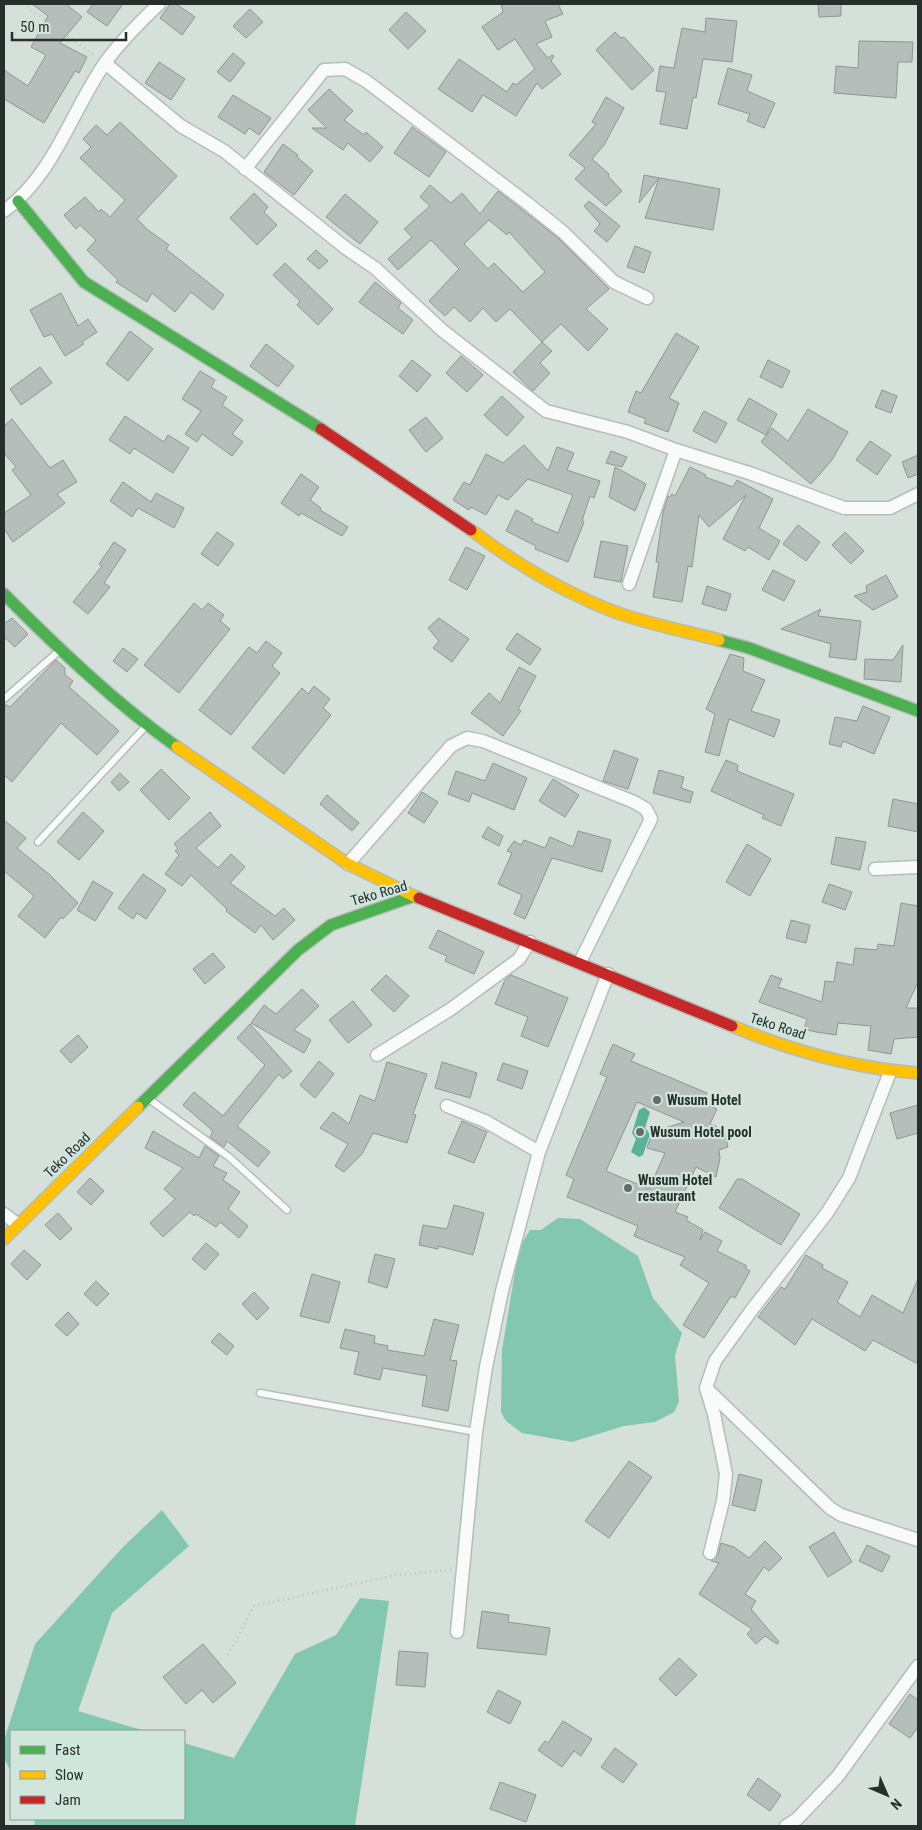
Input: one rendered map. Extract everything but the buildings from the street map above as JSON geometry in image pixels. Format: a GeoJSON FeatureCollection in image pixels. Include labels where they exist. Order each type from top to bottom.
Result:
{"type":"FeatureCollection","features":[{"type":"Feature","properties":{"kind":"street"},"geometry":{"type":"LineString","coordinates":[[4,211],[18,201],[62,143],[80,105],[105,63],[141,20],[159,4]]}},
{"type":"Feature","properties":{"kind":"street"},"geometry":{"type":"LineString","coordinates":[[105,63],[181,126],[224,151],[375,268],[443,332],[530,402],[546,411],[628,432],[676,450],[752,474],[844,508],[890,508],[918,494]]}},
{"type":"Feature","properties":{"kind":"street"},"geometry":{"type":"LineString","coordinates":[[245,169],[324,70],[345,69],[366,81],[563,232],[614,282],[647,298]]}},
{"type":"Feature","properties":{"kind":"street"},"geometry":{"type":"LineString","coordinates":[[18,201],[84,282],[329,434],[459,521],[514,562],[559,587],[616,612],[749,648],[918,712]]}},
{"type":"Feature","properties":{"kind":"street"},"geometry":{"type":"LineString","coordinates":[[629,584],[676,450]]}},
{"type":"Feature","properties":{"kind":"street"},"geometry":{"type":"LineString","coordinates":[[4,594],[60,650],[147,725],[234,787],[348,864],[414,896]]}},
{"type":"Feature","properties":{"kind":"street"},"geometry":{"type":"LineString","coordinates":[[348,864],[450,746],[468,738],[483,741],[634,802],[646,809],[651,819],[580,962]]}},
{"type":"Feature","properties":{"kind":"street"},"geometry":{"type":"LineString","coordinates":[[875,869],[918,867]]}},
{"type":"Feature","properties":{"kind":"street","name":"Teko Road"},"geometry":{"type":"LineString","coordinates":[[4,1239],[17,1224],[298,950],[331,924],[414,896],[580,962],[756,1036],[853,1066],[890,1072],[918,1073]]}},
{"type":"Feature","properties":{"kind":"street"},"geometry":{"type":"LineString","coordinates":[[377,1055],[451,1009],[519,959],[530,942]]}},
{"type":"Feature","properties":{"kind":"street"},"geometry":{"type":"LineString","coordinates":[[457,1632],[476,1432],[486,1367],[502,1291],[538,1152],[608,974]]}},
{"type":"Feature","properties":{"kind":"street"},"geometry":{"type":"LineString","coordinates":[[710,1553],[721,1511],[726,1474],[716,1422],[706,1388],[716,1362],[730,1339],[794,1258],[849,1178],[890,1072]]}},
{"type":"Feature","properties":{"kind":"street"},"geometry":{"type":"LineString","coordinates":[[447,1106],[485,1121],[538,1152]]}},
{"type":"Feature","properties":{"kind":"street"},"geometry":{"type":"LineString","coordinates":[[4,1214],[17,1224]]}},
{"type":"Feature","properties":{"kind":"street"},"geometry":{"type":"LineString","coordinates":[[706,1388],[830,1508],[841,1515],[918,1540]]}},
{"type":"Feature","properties":{"kind":"street"},"geometry":{"type":"LineString","coordinates":[[786,1826],[797,1819],[838,1776],[918,1666]]}},
{"type":"Feature","properties":{"kind":"lane"},"geometry":{"type":"LineString","coordinates":[[4,699],[60,650]]}},
{"type":"Feature","properties":{"kind":"lane"},"geometry":{"type":"LineString","coordinates":[[38,842],[147,725]]}},
{"type":"Feature","properties":{"kind":"lane"},"geometry":{"type":"LineString","coordinates":[[148,1098],[229,1157],[287,1210]]}},
{"type":"Feature","properties":{"kind":"lane"},"geometry":{"type":"LineString","coordinates":[[260,1393],[476,1432]]}},
{"type":"Feature","properties":{"kind":"path"},"geometry":{"type":"LineString","coordinates":[[23,4],[105,63]]}},
{"type":"Feature","properties":{"kind":"path"},"geometry":{"type":"LineString","coordinates":[[228,1656],[254,1606],[396,1575],[462,1569]]}},
{"type":"Feature","properties":{"kind":"shaded area","name":"Wusum Hotel pool"},"geometry":{"type":"Polygon","coordinates":[[[644,1107],[650,1112],[645,1128],[650,1134],[643,1155],[639,1157],[631,1152],[636,1139],[632,1133],[639,1110],[644,1107]]]}},
{"type":"Feature","properties":{"kind":"shaded area"},"geometry":{"type":"Polygon","coordinates":[[[558,1218],[580,1219],[638,1256],[653,1298],[682,1333],[675,1355],[679,1402],[674,1412],[655,1422],[624,1426],[572,1442],[522,1433],[506,1421],[501,1412],[502,1350],[519,1248],[530,1230],[541,1230],[558,1218]]]}},
{"type":"Feature","properties":{"kind":"shaded area"},"geometry":{"type":"Polygon","coordinates":[[[162,1510],[189,1546],[112,1613],[78,1711],[142,1730],[10,1730],[10,1769],[4,1759],[4,1740],[35,1644],[123,1547],[162,1510]]]}},
{"type":"Feature","properties":{"kind":"shaded area"},"geometry":{"type":"Polygon","coordinates":[[[360,1598],[389,1601],[355,1826],[34,1826],[35,1820],[185,1820],[185,1743],[234,1758],[295,1654],[336,1635],[360,1598]]]}},
{"type":"Feature","properties":{"kind":"traffic: fast"},"geometry":{"type":"LineString","coordinates":[[18,201],[84,282],[321,429]]}},
{"type":"Feature","properties":{"kind":"traffic: fast"},"geometry":{"type":"LineString","coordinates":[[4,594],[87,674],[131,712],[177,747]]}},
{"type":"Feature","properties":{"kind":"traffic: fast"},"geometry":{"type":"LineString","coordinates":[[719,640],[749,648],[918,711]]}},
{"type":"Feature","properties":{"kind":"traffic: fast"},"geometry":{"type":"LineString","coordinates":[[138,1107],[298,950],[331,925],[414,896],[419,898]]}},
{"type":"Feature","properties":{"kind":"traffic: slow"},"geometry":{"type":"LineString","coordinates":[[471,530],[505,554],[576,596],[640,620],[719,640]]}},
{"type":"Feature","properties":{"kind":"traffic: slow"},"geometry":{"type":"LineString","coordinates":[[177,747],[348,864],[414,896]]}},
{"type":"Feature","properties":{"kind":"traffic: slow"},"geometry":{"type":"LineString","coordinates":[[732,1026],[800,1051],[846,1063],[918,1073]]}},
{"type":"Feature","properties":{"kind":"traffic: slow"},"geometry":{"type":"LineString","coordinates":[[4,1239],[138,1107]]}},
{"type":"Feature","properties":{"kind":"traffic: jam"},"geometry":{"type":"LineString","coordinates":[[321,429],[471,530]]}},
{"type":"Feature","properties":{"kind":"traffic: jam"},"geometry":{"type":"LineString","coordinates":[[419,898],[732,1026]]}},
{"type":"Feature","properties":{"kind":"place","name":"Wusum Hotel"},"geometry":{"type":"Point","coordinates":[657,1100]}},
{"type":"Feature","properties":{"kind":"place","name":"Wusum Hotel pool"},"geometry":{"type":"Point","coordinates":[640,1132]}},
{"type":"Feature","properties":{"kind":"place","name":"Wusum Hotel restaurant"},"geometry":{"type":"Point","coordinates":[628,1188]}}]}
